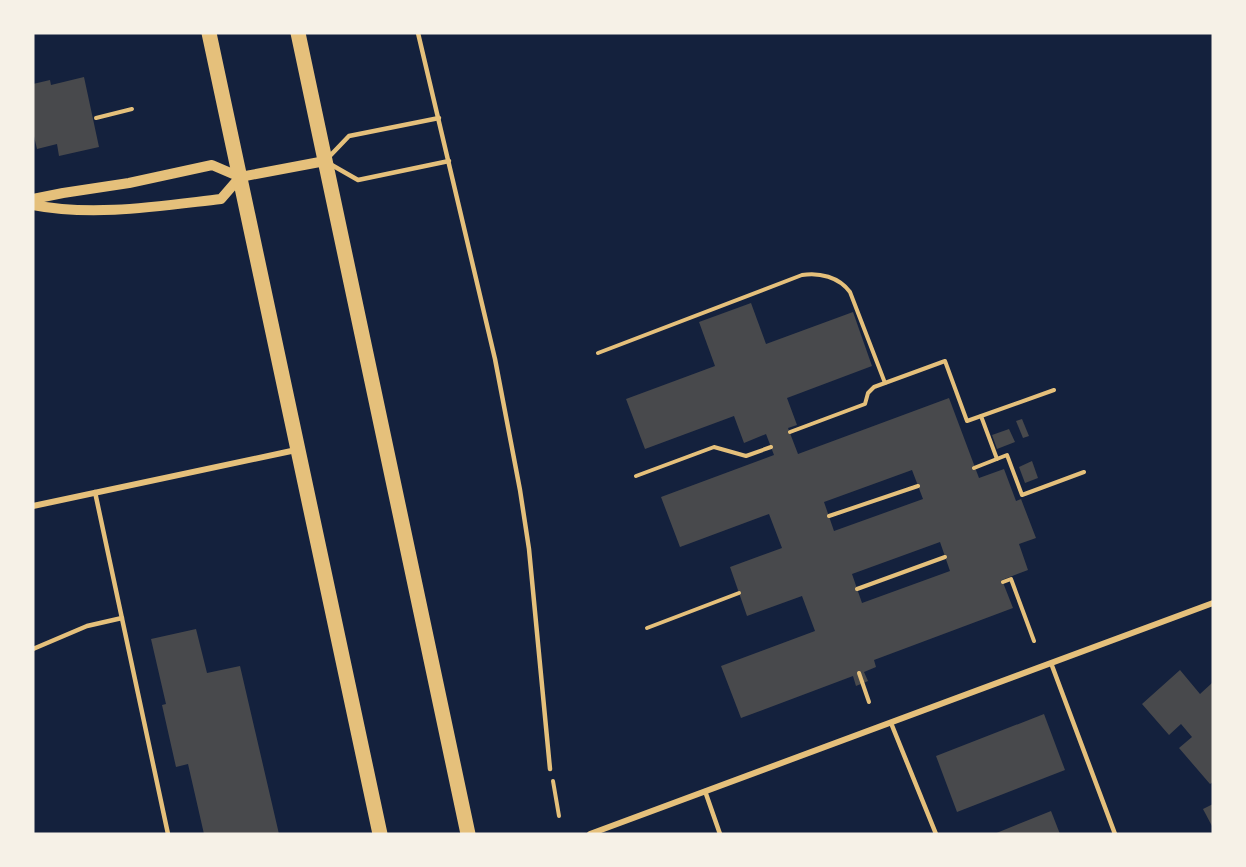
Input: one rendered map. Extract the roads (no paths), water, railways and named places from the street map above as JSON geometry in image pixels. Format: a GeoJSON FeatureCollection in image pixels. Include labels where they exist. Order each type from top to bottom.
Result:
{"type":"FeatureCollection","features":[{"type":"Feature","properties":{"kind":"main road"},"geometry":{"type":"LineString","coordinates":[[209,33],[380,834]]}},
{"type":"Feature","properties":{"kind":"main road"},"geometry":{"type":"LineString","coordinates":[[298,33],[468,834]]}},
{"type":"Feature","properties":{"kind":"street"},"geometry":{"type":"LineString","coordinates":[[33,199],[129,183],[212,165],[240,177],[325,161]]}},
{"type":"Feature","properties":{"kind":"street"},"geometry":{"type":"LineString","coordinates":[[33,205],[58,210],[119,209],[222,199],[240,177]]}},
{"type":"Feature","properties":{"kind":"street"},"geometry":{"type":"LineString","coordinates":[[33,506],[297,450]]}},
{"type":"Feature","properties":{"kind":"street"},"geometry":{"type":"LineString","coordinates":[[590,834],[1213,603]]}},
{"type":"Feature","properties":{"kind":"lane"},"geometry":{"type":"LineString","coordinates":[[418,33],[495,359],[520,490],[529,549],[550,768]]}},
{"type":"Feature","properties":{"kind":"lane"},"geometry":{"type":"LineString","coordinates":[[439,118],[349,136],[325,161],[357,180],[449,161]]}},
{"type":"Feature","properties":{"kind":"lane"},"geometry":{"type":"LineString","coordinates":[[95,492],[168,834]]}},
{"type":"Feature","properties":{"kind":"lane"},"geometry":{"type":"LineString","coordinates":[[33,649],[87,626],[122,618]]}},
{"type":"Feature","properties":{"kind":"lane"},"geometry":{"type":"LineString","coordinates":[[1051,663],[1115,834]]}},
{"type":"Feature","properties":{"kind":"lane"},"geometry":{"type":"LineString","coordinates":[[891,723],[936,834]]}},
{"type":"Feature","properties":{"kind":"lane"},"geometry":{"type":"LineString","coordinates":[[705,791],[720,834]]}}]}
